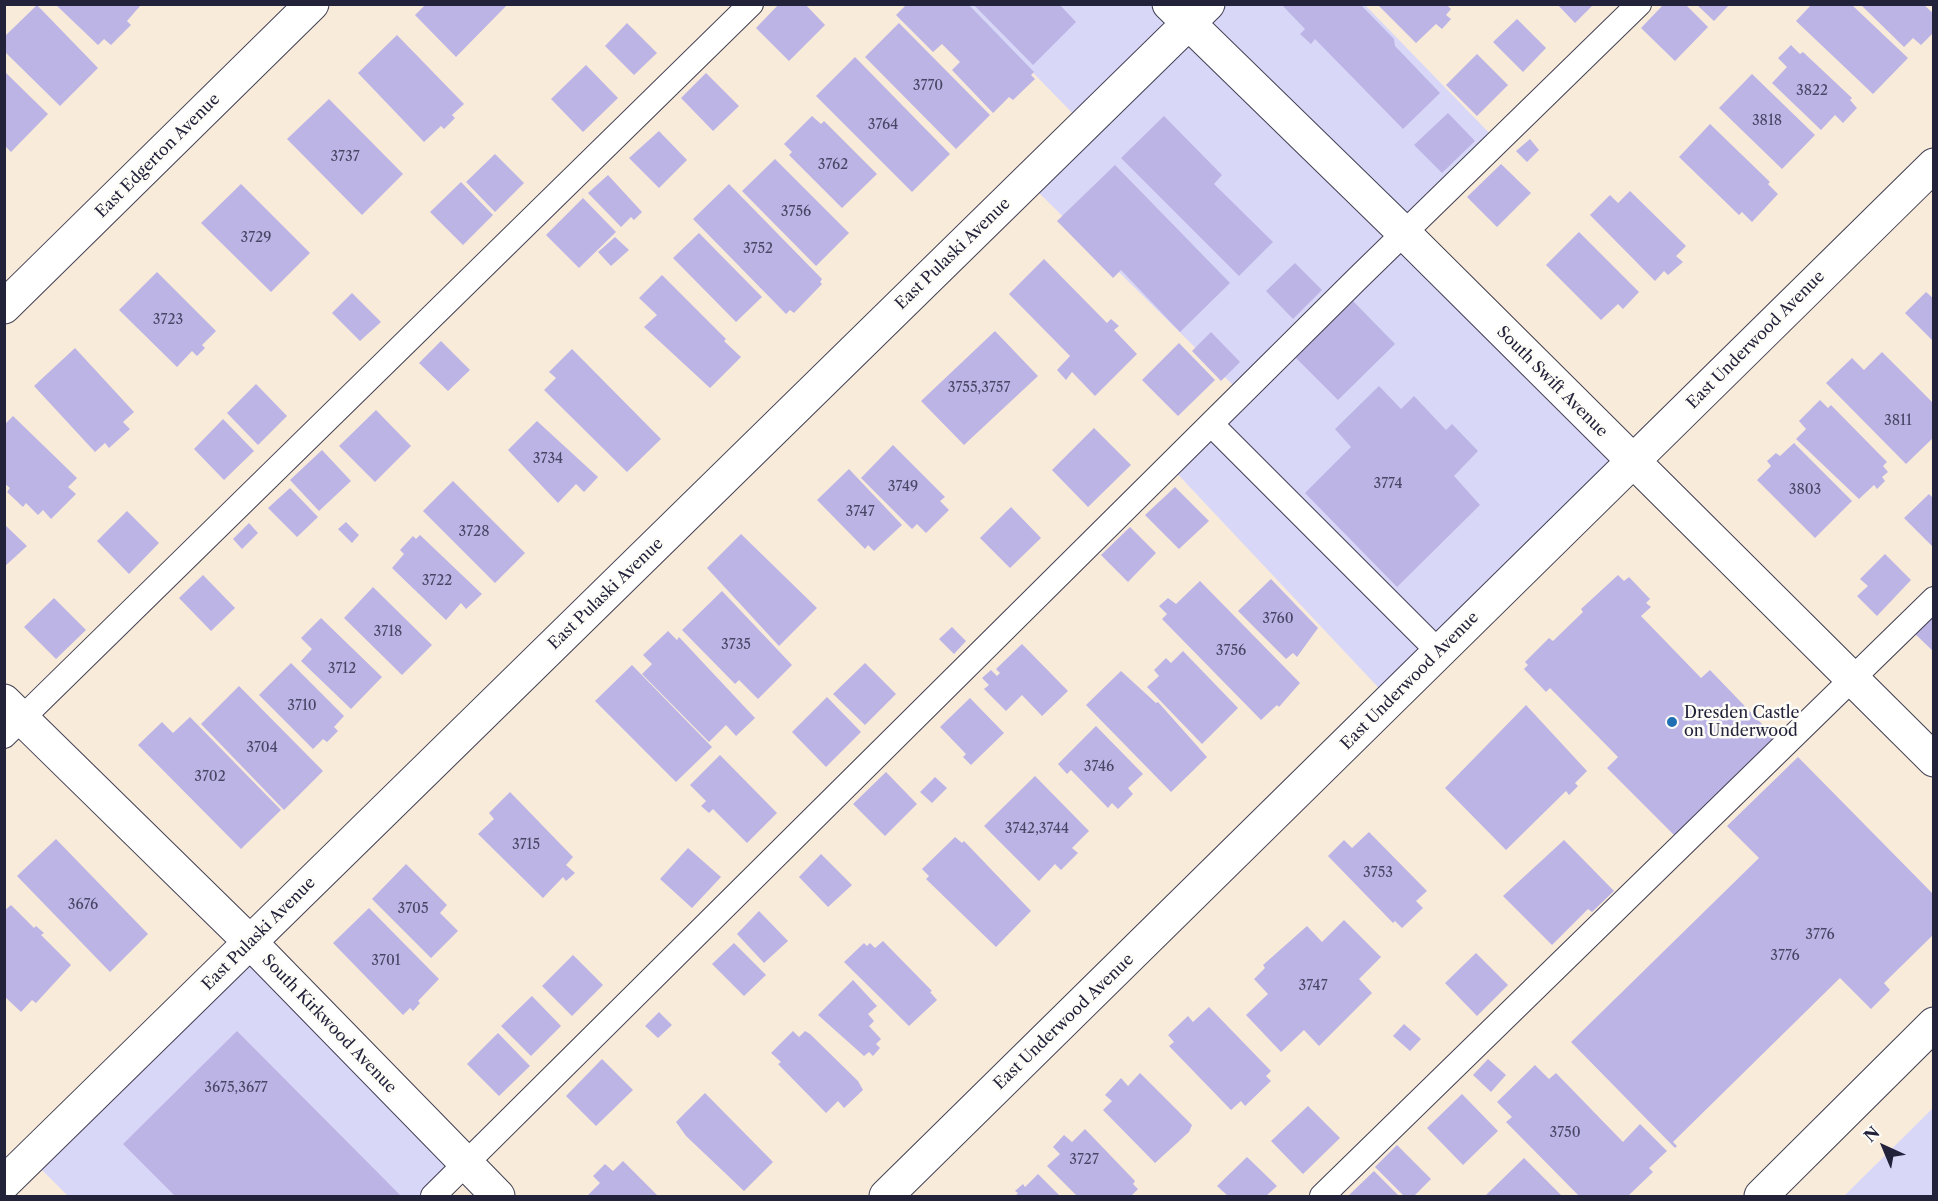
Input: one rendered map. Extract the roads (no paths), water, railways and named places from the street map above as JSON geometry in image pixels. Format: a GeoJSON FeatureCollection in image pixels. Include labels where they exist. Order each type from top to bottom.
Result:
{"type":"FeatureCollection","features":[{"type":"Feature","properties":{"kind":"street","name":"East Edgerton Avenue"},"geometry":{"type":"LineString","coordinates":[[4,308],[312,4]]}},
{"type":"Feature","properties":{"kind":"street","name":"South Swift Avenue"},"geometry":{"type":"LineString","coordinates":[[1188,11],[1631,462],[1934,760]]}},
{"type":"Feature","properties":{"kind":"street","name":"East Pulaski Avenue"},"geometry":{"type":"LineString","coordinates":[[4,1184],[1188,11]]}},
{"type":"Feature","properties":{"kind":"street","name":"East Underwood Avenue"},"geometry":{"type":"LineString","coordinates":[[886,1197],[1934,165]]}},
{"type":"Feature","properties":{"kind":"street","name":"South Kirkwood Avenue"},"geometry":{"type":"LineString","coordinates":[[10,719],[250,942],[498,1197]]}},
{"type":"Feature","properties":{"kind":"street"},"geometry":{"type":"LineString","coordinates":[[1761,1197],[1934,1024]]}},
{"type":"Feature","properties":{"kind":"lane"},"geometry":{"type":"LineString","coordinates":[[10,719],[751,4]]}},
{"type":"Feature","properties":{"kind":"lane"},"geometry":{"type":"LineString","coordinates":[[434,1197],[1404,233],[1639,4]]}},
{"type":"Feature","properties":{"kind":"lane"},"geometry":{"type":"LineString","coordinates":[[1212,425],[1439,652]]}},
{"type":"Feature","properties":{"kind":"lane"},"geometry":{"type":"LineString","coordinates":[[1322,1197],[1934,598]]}},
{"type":"Feature","properties":{"kind":"place","name":"Dresden Castle on Underwood"},"geometry":{"type":"Point","coordinates":[1672,722]}}]}
